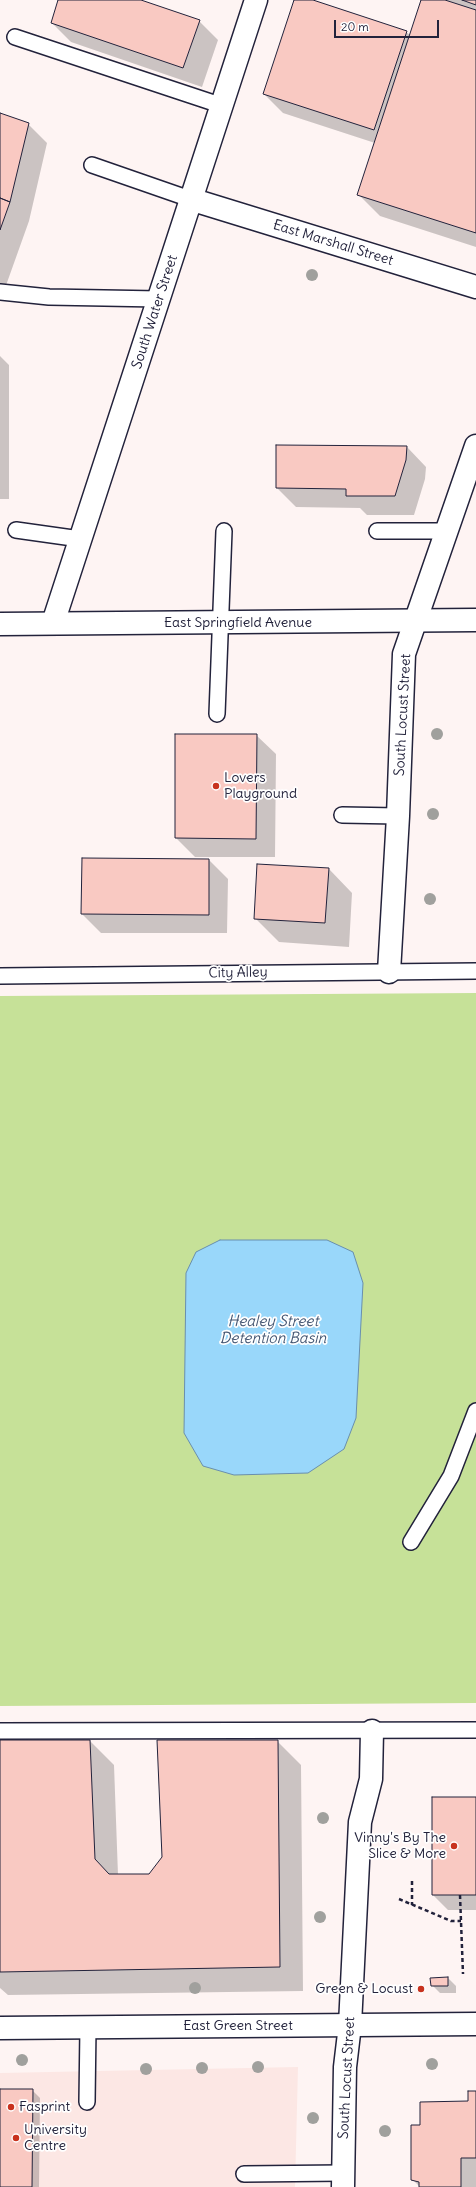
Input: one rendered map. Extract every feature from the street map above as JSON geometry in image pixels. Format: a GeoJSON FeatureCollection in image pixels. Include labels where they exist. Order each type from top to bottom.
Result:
{"type":"FeatureCollection","features":[{"type":"Feature","properties":{"kind":"street","name":"South Water Street"},"geometry":{"type":"LineString","coordinates":[[53,623],[159,299],[220,105],[256,0]]}},
{"type":"Feature","properties":{"kind":"street","name":"East Marshall Street"},"geometry":{"type":"LineString","coordinates":[[190,199],[476,287]]}},
{"type":"Feature","properties":{"kind":"street","name":"South Locust Street"},"geometry":{"type":"LineString","coordinates":[[389,972],[398,816],[404,654],[448,531],[476,446]]}},
{"type":"Feature","properties":{"kind":"street","name":"East Springfield Avenue"},"geometry":{"type":"LineString","coordinates":[[0,624],[415,622],[476,620]]}},
{"type":"Feature","properties":{"kind":"street","name":"South Locust Street"},"geometry":{"type":"LineString","coordinates":[[343,2180],[345,2067],[350,2025],[360,1822],[371,1779],[372,1730]]}},
{"type":"Feature","properties":{"kind":"street","name":"East Green Street"},"geometry":{"type":"LineString","coordinates":[[0,2028],[476,2024]]}},
{"type":"Feature","properties":{"kind":"lane"},"geometry":{"type":"LineString","coordinates":[[15,37],[220,105]]}},
{"type":"Feature","properties":{"kind":"lane"},"geometry":{"type":"LineString","coordinates":[[92,165],[190,199]]}},
{"type":"Feature","properties":{"kind":"lane"},"geometry":{"type":"LineString","coordinates":[[0,292],[49,297],[159,299]]}},
{"type":"Feature","properties":{"kind":"lane"},"geometry":{"type":"LineString","coordinates":[[16,530],[80,539]]}},
{"type":"Feature","properties":{"kind":"lane"},"geometry":{"type":"LineString","coordinates":[[217,714],[224,531]]}},
{"type":"Feature","properties":{"kind":"lane"},"geometry":{"type":"LineString","coordinates":[[377,531],[448,531]]}},
{"type":"Feature","properties":{"kind":"lane"},"geometry":{"type":"LineString","coordinates":[[342,815],[398,816]]}},
{"type":"Feature","properties":{"kind":"lane","name":"City Alley"},"geometry":{"type":"LineString","coordinates":[[0,976],[476,971]]}},
{"type":"Feature","properties":{"kind":"lane"},"geometry":{"type":"LineString","coordinates":[[411,1542],[451,1476],[476,1411]]}},
{"type":"Feature","properties":{"kind":"lane"},"geometry":{"type":"LineString","coordinates":[[0,1731],[476,1730]]}},
{"type":"Feature","properties":{"kind":"lane"},"geometry":{"type":"LineString","coordinates":[[88,2027],[88,2102]]}},
{"type":"Feature","properties":{"kind":"lane"},"geometry":{"type":"LineString","coordinates":[[244,2174],[343,2180]]}},
{"type":"Feature","properties":{"kind":"path"},"geometry":{"type":"LineString","coordinates":[[412,1881],[412,1905]]}},
{"type":"Feature","properties":{"kind":"path"},"geometry":{"type":"LineString","coordinates":[[460,1895],[463,1974]]}},
{"type":"Feature","properties":{"kind":"path"},"geometry":{"type":"LineString","coordinates":[[399,1899],[451,1922],[461,1921]]}},
{"type":"Feature","properties":{"kind":"shaded area"},"geometry":{"type":"Polygon","coordinates":[[[298,2067],[295,2187],[0,2187],[0,2073],[298,2067]]]}},
{"type":"Feature","properties":{"kind":"green space"},"geometry":{"type":"Polygon","coordinates":[[[476,993],[476,1703],[0,1706],[0,996],[476,993]]]}},
{"type":"Feature","properties":{"kind":"water","name":"Healey Street Detention Basin"},"geometry":{"type":"Polygon","coordinates":[[[220,1240],[327,1240],[353,1252],[363,1283],[356,1418],[344,1449],[308,1473],[234,1475],[203,1466],[184,1433],[186,1273],[196,1252],[220,1240]]]}},
{"type":"Feature","properties":{"kind":"building"},"geometry":{"type":"Polygon","coordinates":[[[58,0],[141,0],[200,20],[183,68],[51,23],[58,0]]]}},
{"type":"Feature","properties":{"kind":"building"},"geometry":{"type":"Polygon","coordinates":[[[294,0],[313,0],[407,31],[374,130],[263,94],[294,0]]]}},
{"type":"Feature","properties":{"kind":"building"},"geometry":{"type":"Polygon","coordinates":[[[421,0],[445,0],[476,10],[476,233],[357,195],[421,0]]]}},
{"type":"Feature","properties":{"kind":"building"},"geometry":{"type":"Polygon","coordinates":[[[462,0],[476,0],[476,5],[462,0]]]}},
{"type":"Feature","properties":{"kind":"building"},"geometry":{"type":"Polygon","coordinates":[[[0,113],[29,123],[10,202],[0,198],[0,113]]]}},
{"type":"Feature","properties":{"kind":"building"},"geometry":{"type":"Polygon","coordinates":[[[0,198],[10,202],[0,230],[0,198]]]}},
{"type":"Feature","properties":{"kind":"building"},"geometry":{"type":"Polygon","coordinates":[[[276,445],[407,446],[406,460],[395,496],[346,496],[346,489],[276,488],[276,445]]]}},
{"type":"Feature","properties":{"kind":"building","name":"Lovers Playground"},"geometry":{"type":"Polygon","coordinates":[[[175,734],[257,734],[256,839],[175,838],[175,734]]]}},
{"type":"Feature","properties":{"kind":"building"},"geometry":{"type":"Polygon","coordinates":[[[82,858],[209,859],[209,915],[81,914],[82,858]]]}},
{"type":"Feature","properties":{"kind":"building"},"geometry":{"type":"Polygon","coordinates":[[[257,864],[329,868],[325,923],[254,919],[257,864]]]}},
{"type":"Feature","properties":{"kind":"building"},"geometry":{"type":"Polygon","coordinates":[[[0,1740],[90,1740],[95,1859],[109,1874],[149,1874],[162,1857],[157,1740],[278,1740],[280,1967],[0,1972],[0,1740]]]}},
{"type":"Feature","properties":{"kind":"building","name":"Vinny's By The Slice & More"},"geometry":{"type":"Polygon","coordinates":[[[432,1797],[476,1797],[476,1895],[432,1895],[432,1797]]]}},
{"type":"Feature","properties":{"kind":"building"},"geometry":{"type":"Polygon","coordinates":[[[448,1977],[448,1986],[431,1986],[430,1978],[448,1977]]]}},
{"type":"Feature","properties":{"kind":"building","name":"University Centre"},"geometry":{"type":"Polygon","coordinates":[[[0,2089],[33,2089],[32,2187],[0,2187],[0,2089]]]}},
{"type":"Feature","properties":{"kind":"building"},"geometry":{"type":"Polygon","coordinates":[[[468,2091],[476,2091],[476,2158],[461,2158],[461,2187],[419,2187],[419,2182],[411,2180],[411,2125],[420,2125],[420,2102],[468,2101],[468,2091]]]}},
{"type":"Feature","properties":{"kind":"place","name":"Lovers Playground"},"geometry":{"type":"Point","coordinates":[216,786]}},
{"type":"Feature","properties":{"kind":"place","name":"Vinny's By The Slice & More"},"geometry":{"type":"Point","coordinates":[454,1846]}},
{"type":"Feature","properties":{"kind":"place","name":"Green & Locust"},"geometry":{"type":"Point","coordinates":[421,1989]}},
{"type":"Feature","properties":{"kind":"place","name":"Fasprint"},"geometry":{"type":"Point","coordinates":[11,2107]}},
{"type":"Feature","properties":{"kind":"place","name":"University Centre"},"geometry":{"type":"Point","coordinates":[16,2138]}}]}
